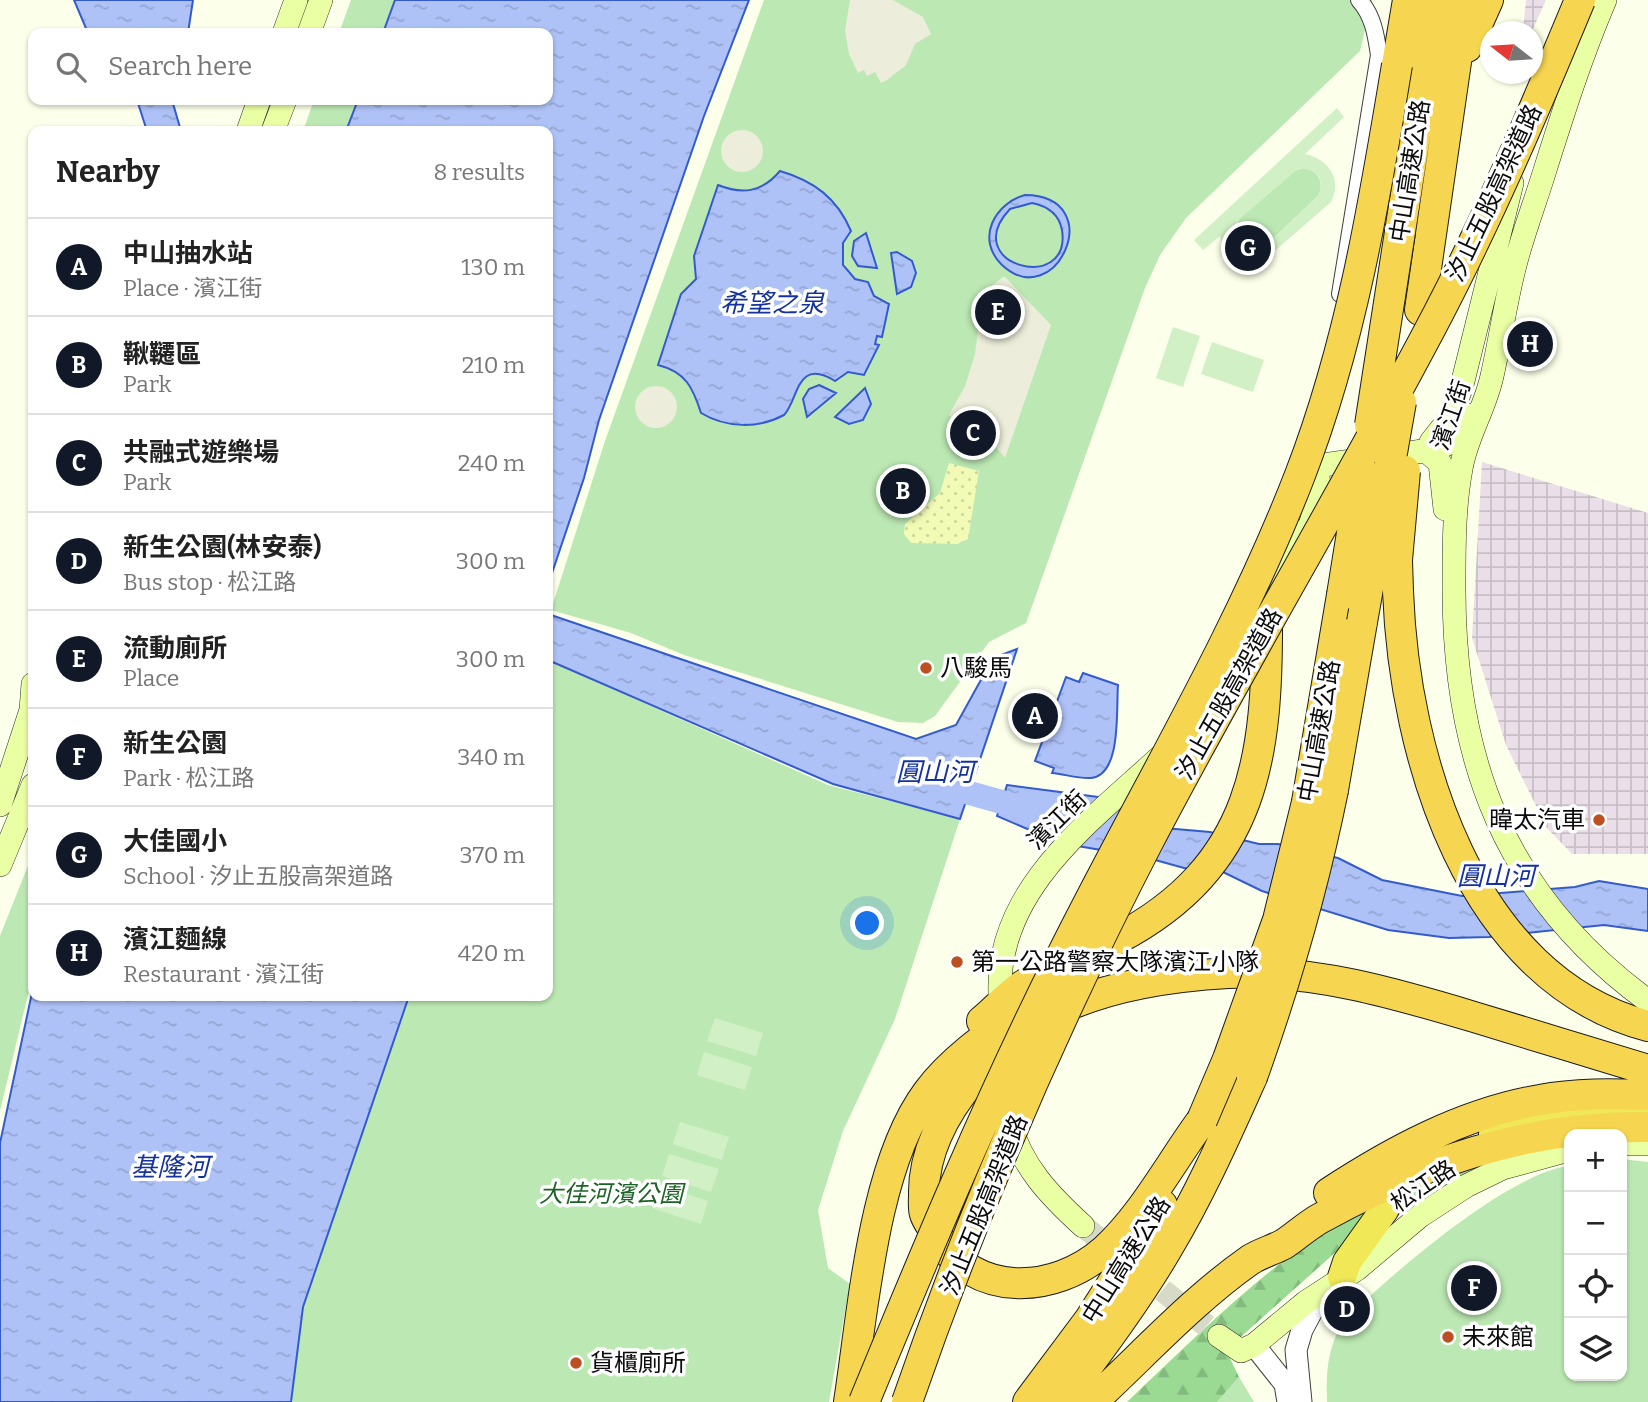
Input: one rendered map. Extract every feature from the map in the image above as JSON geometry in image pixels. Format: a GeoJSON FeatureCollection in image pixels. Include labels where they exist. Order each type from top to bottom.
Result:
{"type":"FeatureCollection","features":[{"type":"Feature","properties":{"kind":"highway","name":"汐止五股高架道路"},"geometry":{"type":"LineString","coordinates":[[864,1402],[1004,1073],[1061,956],[1249,597],[1301,472],[1344,337],[1369,231],[1408,0]]}},
{"type":"Feature","properties":{"kind":"highway","name":"中山高速公路"},"geometry":{"type":"LineString","coordinates":[[1060,1402],[1167,1250],[1215,1159],[1252,1077],[1285,985],[1314,882],[1320,796],[1342,595],[1436,0]]}},
{"type":"Feature","properties":{"kind":"highway","name":"中山高速公路"},"geometry":{"type":"LineString","coordinates":[[1028,1402],[1090,1319],[1148,1230],[1185,1164],[1228,1059],[1320,796],[1362,622],[1388,467],[1420,310],[1465,0]]}},
{"type":"Feature","properties":{"kind":"highway"},"geometry":{"type":"LineString","coordinates":[[1456,69],[1486,10],[1488,0]]}},
{"type":"Feature","properties":{"kind":"highway","name":"汐止五股高架道路"},"geometry":{"type":"LineString","coordinates":[[907,1402],[1001,1158],[1071,1000],[1147,845],[1440,310],[1533,112],[1577,0]]}},
{"type":"Feature","properties":{"kind":"highway"},"geometry":{"type":"LineString","coordinates":[[1420,310],[1397,560],[1407,695],[1423,758],[1463,863],[1496,917],[1542,970],[1602,1011],[1648,1026]]}},
{"type":"Feature","properties":{"kind":"highway"},"geometry":{"type":"LineString","coordinates":[[950,1067],[975,1027],[1021,987],[1118,938],[1161,911],[1191,888],[1230,837],[1252,785],[1263,732],[1267,609]]}},
{"type":"Feature","properties":{"kind":"highway"},"geometry":{"type":"LineString","coordinates":[[1210,710],[1222,705],[1240,706],[1263,732]]}},
{"type":"Feature","properties":{"kind":"highway"},"geometry":{"type":"LineString","coordinates":[[849,1402],[876,1236],[888,1181],[908,1126],[927,1092],[950,1067],[1057,987],[1123,967],[1238,954],[1311,959],[1372,968],[1648,1051]]}},
{"type":"Feature","properties":{"kind":"highway"},"geometry":{"type":"LineString","coordinates":[[1202,1119],[1137,1214],[1104,1250],[1070,1274],[1034,1284],[1003,1284],[977,1275],[947,1252],[925,1214],[924,1177],[930,1147],[946,1115],[996,1058],[1038,1020],[1076,1002],[1158,979],[1231,973],[1311,977],[1370,987],[1648,1070]]}},
{"type":"Feature","properties":{"kind":"highway"},"geometry":{"type":"LineString","coordinates":[[1092,1402],[1200,1301],[1252,1258],[1262,1244],[1331,1192],[1398,1152],[1471,1117],[1540,1100],[1596,1094],[1648,1095]]}},
{"type":"Feature","properties":{"kind":"highway"},"geometry":{"type":"LineString","coordinates":[[1470,1140],[1562,1117],[1600,1112],[1648,1113]]}},
{"type":"Feature","properties":{"kind":"highway"},"geometry":{"type":"LineString","coordinates":[[1252,1258],[1283,1245],[1316,1221],[1367,1193],[1464,1154],[1518,1140],[1583,1129],[1648,1127]]}},
{"type":"Feature","properties":{"kind":"highway"},"geometry":{"type":"LineString","coordinates":[[1332,1285],[1385,1209]]}},
{"type":"Feature","properties":{"kind":"main road"},"geometry":{"type":"LineString","coordinates":[[286,28],[296,0]]}},
{"type":"Feature","properties":{"kind":"main road"},"geometry":{"type":"LineString","coordinates":[[311,28],[321,0]]}},
{"type":"Feature","properties":{"kind":"main road","name":"濱江街"},"geometry":{"type":"LineString","coordinates":[[1167,751],[1190,715],[1245,647],[1267,609],[1301,488],[1316,466],[1425,450],[1440,433],[1458,397],[1517,164],[1577,0]]}},
{"type":"Feature","properties":{"kind":"main road","name":"濱江街"},"geometry":{"type":"LineString","coordinates":[[1605,0],[1581,57],[1514,268],[1491,380],[1461,466],[1454,553],[1455,658],[1461,707],[1491,811],[1514,853],[1557,916],[1582,946],[1614,976],[1648,1001]]}},
{"type":"Feature","properties":{"kind":"main road"},"geometry":{"type":"LineString","coordinates":[[250,126],[257,105]]}},
{"type":"Feature","properties":{"kind":"main road"},"geometry":{"type":"LineString","coordinates":[[275,126],[283,105]]}},
{"type":"Feature","properties":{"kind":"main road"},"geometry":{"type":"LineString","coordinates":[[1425,450],[1437,450],[1449,443],[1471,413],[1483,403]]}},
{"type":"Feature","properties":{"kind":"main road"},"geometry":{"type":"LineString","coordinates":[[1425,450],[1440,463],[1454,553]]}},
{"type":"Feature","properties":{"kind":"main road","name":"濱江街"},"geometry":{"type":"LineString","coordinates":[[1007,987],[1002,960],[1018,909],[1027,891],[1055,858],[1125,789],[1178,744],[1267,649],[1285,613],[1315,511],[1320,489],[1316,466]]}},
{"type":"Feature","properties":{"kind":"main road"},"geometry":{"type":"LineString","coordinates":[[0,805],[28,719]]}},
{"type":"Feature","properties":{"kind":"main road"},"geometry":{"type":"LineString","coordinates":[[0,865],[28,797]]}},
{"type":"Feature","properties":{"kind":"main road"},"geometry":{"type":"LineString","coordinates":[[1009,1067],[1032,1147],[1052,1178],[1089,1222]]}},
{"type":"Feature","properties":{"kind":"main road"},"geometry":{"type":"LineString","coordinates":[[1627,1144],[1648,1144]]}},
{"type":"Feature","properties":{"kind":"main road","name":"松江路"},"geometry":{"type":"LineString","coordinates":[[1254,1346],[1306,1302],[1357,1269],[1420,1216],[1466,1186],[1503,1168],[1564,1151]]}},
{"type":"Feature","properties":{"kind":"main road"},"geometry":{"type":"LineString","coordinates":[[1223,1331],[1241,1350],[1254,1346]]}},
{"type":"Feature","properties":{"kind":"street"},"geometry":{"type":"LineString","coordinates":[[1316,466],[1318,427],[1379,55],[1374,27],[1366,7],[1359,0]]}},
{"type":"Feature","properties":{"kind":"street","name":"松江路"},"geometry":{"type":"LineString","coordinates":[[1301,1402],[1296,1350],[1302,1330],[1332,1285]]}},
{"type":"Feature","properties":{"kind":"street"},"geometry":{"type":"LineString","coordinates":[[1254,1346],[1285,1384],[1288,1402]]}},
{"type":"Feature","properties":{"kind":"shaded area"},"geometry":{"type":"Polygon","coordinates":[[[850,0],[893,0],[923,17],[931,34],[915,44],[906,65],[881,83],[875,72],[867,76],[864,70],[858,73],[849,54],[845,31],[850,0]]]}},
{"type":"Feature","properties":{"kind":"shaded area"},"geometry":{"type":"Polygon","coordinates":[[[1526,0],[1546,0],[1537,21],[1524,21],[1526,0]]]}},
{"type":"Feature","properties":{"kind":"shaded area"},"geometry":{"type":"Polygon","coordinates":[[[1337,108],[1344,117],[1305,154],[1320,160],[1331,171],[1335,186],[1331,202],[1262,262],[1247,263],[1235,259],[1226,250],[1220,236],[1203,250],[1194,240],[1337,108]],[[1298,169],[1237,221],[1234,235],[1239,245],[1250,251],[1263,248],[1318,196],[1321,185],[1318,175],[1298,169]]]}},
{"type":"Feature","properties":{"kind":"shaded area"},"geometry":{"type":"Polygon","coordinates":[[[742,130],[757,136],[763,151],[757,166],[742,172],[727,166],[721,151],[727,136],[742,130]]]}},
{"type":"Feature","properties":{"kind":"shaded area"},"geometry":{"type":"Polygon","coordinates":[[[1004,276],[1051,325],[1005,458],[969,414],[959,424],[949,415],[965,386],[975,354],[983,293],[1004,276]]]}},
{"type":"Feature","properties":{"kind":"shaded area"},"geometry":{"type":"Polygon","coordinates":[[[1173,327],[1200,336],[1183,387],[1156,378],[1173,327]]]}},
{"type":"Feature","properties":{"kind":"shaded area"},"geometry":{"type":"Polygon","coordinates":[[[1212,342],[1264,360],[1253,392],[1201,374],[1212,342]]]}},
{"type":"Feature","properties":{"kind":"shaded area"},"geometry":{"type":"Polygon","coordinates":[[[656,386],[671,392],[677,407],[671,422],[656,428],[641,422],[635,407],[641,392],[656,386]]]}},
{"type":"Feature","properties":{"kind":"shaded area"},"geometry":{"type":"Polygon","coordinates":[[[1482,462],[1648,513],[1648,854],[1572,854],[1547,828],[1506,745],[1472,638],[1482,462]]]}},
{"type":"Feature","properties":{"kind":"shaded area"},"geometry":{"type":"Polygon","coordinates":[[[715,1018],[763,1033],[756,1056],[707,1041],[715,1018]]]}},
{"type":"Feature","properties":{"kind":"shaded area"},"geometry":{"type":"Polygon","coordinates":[[[704,1052],[752,1067],[745,1090],[697,1075],[704,1052]]]}},
{"type":"Feature","properties":{"kind":"shaded area"},"geometry":{"type":"Polygon","coordinates":[[[680,1122],[729,1137],[722,1160],[673,1144],[680,1122]]]}},
{"type":"Feature","properties":{"kind":"shaded area"},"geometry":{"type":"Polygon","coordinates":[[[669,1154],[719,1169],[711,1192],[662,1176],[669,1154]]]}},
{"type":"Feature","properties":{"kind":"shaded area"},"geometry":{"type":"Polygon","coordinates":[[[659,1185],[708,1201],[701,1224],[652,1208],[659,1185]]]}},
{"type":"Feature","properties":{"kind":"green space"},"geometry":{"type":"Polygon","coordinates":[[[351,0],[408,0],[398,28],[341,28],[351,0]]]}},
{"type":"Feature","properties":{"kind":"green space"},"geometry":{"type":"Polygon","coordinates":[[[764,0],[1372,0],[1360,51],[1186,218],[1160,255],[1145,288],[1026,623],[989,642],[935,716],[923,723],[898,722],[684,655],[631,633],[553,611],[605,441],[764,0]]]}},
{"type":"Feature","properties":{"kind":"green space"},"geometry":{"type":"Polygon","coordinates":[[[312,105],[369,105],[361,126],[305,126],[312,105]]]}},
{"type":"Feature","properties":{"kind":"green space"},"geometry":{"type":"Polygon","coordinates":[[[1302,168],[1319,177],[1321,186],[1318,196],[1263,248],[1251,250],[1240,247],[1234,238],[1234,232],[1240,219],[1270,190],[1292,172],[1302,168]]]}},
{"type":"Feature","properties":{"kind":"green space","name":"大佳河濱公園"},"geometry":{"type":"Polygon","coordinates":[[[553,662],[828,785],[960,819],[895,1019],[843,1131],[818,1210],[828,1268],[850,1284],[829,1402],[291,1402],[303,1307],[407,1001],[553,1001],[553,662]]]}},
{"type":"Feature","properties":{"kind":"green space"},"geometry":{"type":"Polygon","coordinates":[[[28,866],[28,995],[0,1111],[0,936],[28,866]]]}},
{"type":"Feature","properties":{"kind":"green space"},"geometry":{"type":"Polygon","coordinates":[[[1481,1160],[1476,1173],[1365,1226],[1226,1350],[1239,1377],[1217,1402],[1127,1402],[1235,1301],[1323,1232],[1367,1207],[1481,1160]]]}},
{"type":"Feature","properties":{"kind":"green space"},"geometry":{"type":"Polygon","coordinates":[[[1627,1160],[1648,1162],[1648,1402],[1327,1402],[1330,1352],[1337,1333],[1350,1313],[1409,1262],[1464,1220],[1492,1200],[1546,1172],[1564,1167],[1564,1381],[1627,1381],[1627,1160]]]}},
{"type":"Feature","properties":{"kind":"green space"},"geometry":{"type":"Polygon","coordinates":[[[1239,1377],[1254,1402],[1217,1402],[1239,1377]]]}},
{"type":"Feature","properties":{"kind":"sand"},"geometry":{"type":"Polygon","coordinates":[[[949,463],[979,471],[968,539],[957,544],[911,543],[904,534],[905,524],[940,493],[949,463]]]}},
{"type":"Feature","properties":{"kind":"water"},"geometry":{"type":"Polygon","coordinates":[[[74,0],[193,0],[189,28],[86,28],[74,0]]]}},
{"type":"Feature","properties":{"kind":"water"},"geometry":{"type":"Polygon","coordinates":[[[395,0],[749,0],[704,116],[599,420],[584,478],[553,570],[553,126],[348,126],[356,105],[553,105],[553,28],[385,28],[395,0]]]}},
{"type":"Feature","properties":{"kind":"water"},"geometry":{"type":"Polygon","coordinates":[[[139,105],[173,105],[180,126],[145,126],[139,105]]]}},
{"type":"Feature","properties":{"kind":"water","name":"希望之泉"},"geometry":{"type":"Polygon","coordinates":[[[780,171],[814,186],[839,209],[851,231],[843,243],[843,265],[855,279],[868,282],[874,296],[889,304],[882,337],[877,336],[875,344],[879,345],[864,375],[848,372],[835,381],[813,374],[800,383],[784,415],[764,423],[742,425],[721,422],[701,413],[695,396],[682,377],[658,365],[681,294],[696,279],[694,256],[718,185],[736,190],[752,190],[780,171]]]}},
{"type":"Feature","properties":{"kind":"water"},"geometry":{"type":"Polygon","coordinates":[[[1025,195],[1051,200],[1065,213],[1069,231],[1066,249],[1055,265],[1040,275],[1022,276],[1002,265],[990,244],[992,223],[997,214],[1014,199],[1025,195]],[[1037,204],[1010,209],[997,229],[997,245],[1006,257],[1020,265],[1036,267],[1051,262],[1060,250],[1062,230],[1058,219],[1052,212],[1037,204]]]}},
{"type":"Feature","properties":{"kind":"water"},"geometry":{"type":"Polygon","coordinates":[[[866,233],[877,268],[858,266],[852,256],[854,241],[866,233]]]}},
{"type":"Feature","properties":{"kind":"water"},"geometry":{"type":"Polygon","coordinates":[[[897,252],[912,261],[916,273],[911,287],[897,294],[891,253],[897,252]]]}},
{"type":"Feature","properties":{"kind":"water"},"geometry":{"type":"Polygon","coordinates":[[[819,385],[836,393],[807,417],[803,399],[809,389],[819,385]]]}},
{"type":"Feature","properties":{"kind":"water"},"geometry":{"type":"Polygon","coordinates":[[[865,388],[871,404],[863,420],[849,424],[835,417],[865,388]]]}},
{"type":"Feature","properties":{"kind":"water","name":"圓山河"},"geometry":{"type":"Polygon","coordinates":[[[553,616],[916,739],[956,725],[993,658],[1017,649],[960,819],[833,784],[553,662],[553,616]]]}},
{"type":"Feature","properties":{"kind":"water"},"geometry":{"type":"Polygon","coordinates":[[[1083,673],[1118,685],[1113,754],[1101,774],[1091,778],[1052,773],[1054,768],[1035,761],[1066,677],[1079,682],[1083,673]]]}},
{"type":"Feature","properties":{"kind":"water","name":"圓山河"},"geometry":{"type":"Polygon","coordinates":[[[1007,785],[1106,798],[1164,828],[1210,832],[1259,844],[1278,844],[1338,858],[1382,880],[1462,896],[1575,887],[1599,881],[1648,889],[1648,931],[1604,925],[1489,937],[1449,938],[1388,930],[1262,891],[1223,872],[1184,868],[1148,858],[1060,843],[997,816],[1007,785]]]}},
{"type":"Feature","properties":{"kind":"water","name":"基隆河"},"geometry":{"type":"Polygon","coordinates":[[[30,1001],[407,1001],[303,1307],[291,1402],[0,1402],[0,1143],[30,1001]]]}},
{"type":"Feature","properties":{"kind":"waterway","name":"圓山河"},"geometry":{"type":"LineString","coordinates":[[937,784],[1034,811]]}},
{"type":"Feature","properties":{"kind":"tunnel"},"geometry":{"type":"LineString","coordinates":[[1083,1226],[1219,1336]]}},
{"type":"Feature","properties":{"kind":"place","name":"大佳國小"},"geometry":{"type":"Point","coordinates":[1248,248]}},
{"type":"Feature","properties":{"kind":"place","name":"流動廁所"},"geometry":{"type":"Point","coordinates":[998,312]}},
{"type":"Feature","properties":{"kind":"place","name":"濱江麵線"},"geometry":{"type":"Point","coordinates":[1530,344]}},
{"type":"Feature","properties":{"kind":"place","name":"共融式遊樂場"},"geometry":{"type":"Point","coordinates":[973,433]}},
{"type":"Feature","properties":{"kind":"place","name":"鞦韆區"},"geometry":{"type":"Point","coordinates":[903,491]}},
{"type":"Feature","properties":{"kind":"place","name":"八駿馬"},"geometry":{"type":"Point","coordinates":[926,668]}},
{"type":"Feature","properties":{"kind":"place","name":"中山抽水站"},"geometry":{"type":"Point","coordinates":[1035,716]}},
{"type":"Feature","properties":{"kind":"place","name":"暐太汽車"},"geometry":{"type":"Point","coordinates":[1599,820]}},
{"type":"Feature","properties":{"kind":"place","name":"第一公路警察大隊濱江小隊"},"geometry":{"type":"Point","coordinates":[957,962]}},
{"type":"Feature","properties":{"kind":"place","name":"新生公園"},"geometry":{"type":"Point","coordinates":[1474,1288]}},
{"type":"Feature","properties":{"kind":"place","name":"新生公園(林安泰)"},"geometry":{"type":"Point","coordinates":[1347,1309]}},
{"type":"Feature","properties":{"kind":"place","name":"未來館"},"geometry":{"type":"Point","coordinates":[1448,1337]}},
{"type":"Feature","properties":{"kind":"place","name":"貨櫃廁所"},"geometry":{"type":"Point","coordinates":[576,1363]}}]}
